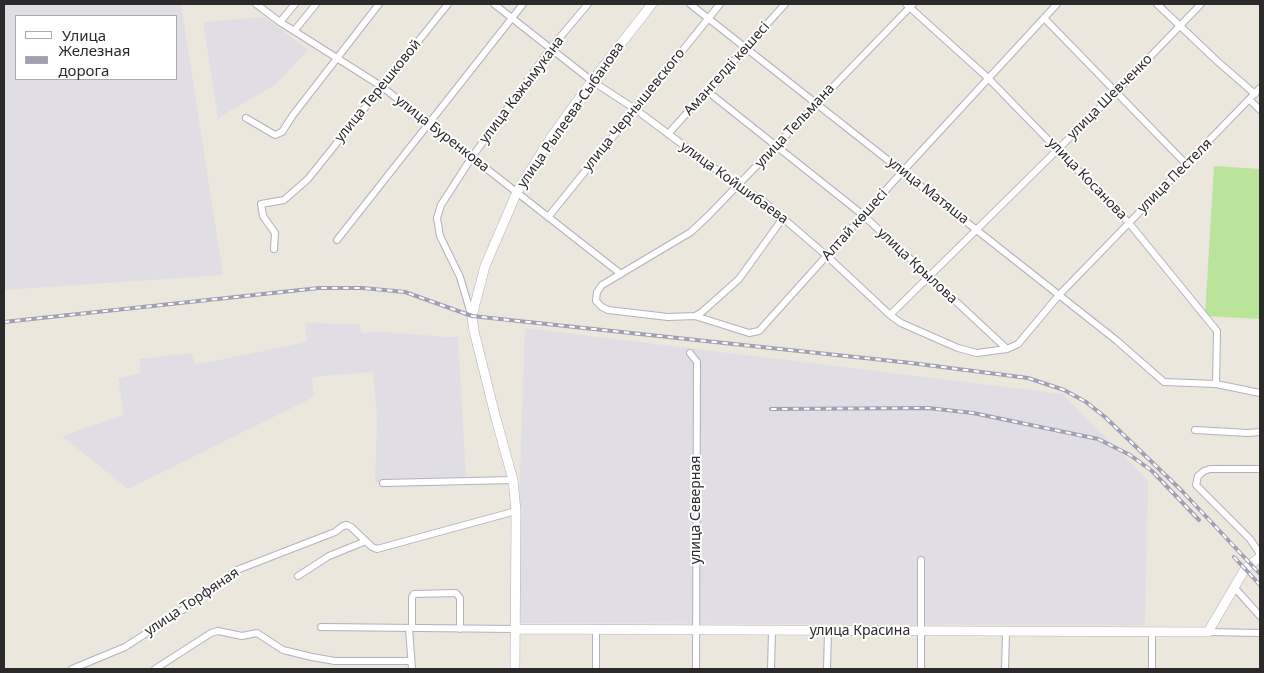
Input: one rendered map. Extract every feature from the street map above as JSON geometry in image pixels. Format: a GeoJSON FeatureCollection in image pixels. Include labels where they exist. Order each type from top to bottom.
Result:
{"type":"FeatureCollection","features":[{"type":"Feature","properties":{"kind":"street","name":"улица Буренкова"},"geometry":{"type":"LineString","coordinates":[[256,4],[280,22],[381,86],[621,274]]}},
{"type":"Feature","properties":{"kind":"street"},"geometry":{"type":"LineString","coordinates":[[280,22],[295,4]]}},
{"type":"Feature","properties":{"kind":"street"},"geometry":{"type":"LineString","coordinates":[[294,31],[316,4]]}},
{"type":"Feature","properties":{"kind":"street"},"geometry":{"type":"LineString","coordinates":[[246,118],[275,135],[282,132],[292,115],[379,4]]}},
{"type":"Feature","properties":{"kind":"street","name":"улица Терешковой"},"geometry":{"type":"LineString","coordinates":[[274,249],[275,233],[263,216],[261,204],[284,200],[308,179],[448,4]]}},
{"type":"Feature","properties":{"kind":"street","name":"улица Койшибаева"},"geometry":{"type":"LineString","coordinates":[[494,4],[592,81],[635,109],[738,186],[762,200],[901,323],[958,348],[977,353],[1007,350]]}},
{"type":"Feature","properties":{"kind":"street"},"geometry":{"type":"LineString","coordinates":[[337,240],[522,4]]}},
{"type":"Feature","properties":{"kind":"street","name":"улица Кажымукана"},"geometry":{"type":"LineString","coordinates":[[472,316],[460,277],[440,236],[436,218],[441,205],[472,156],[552,48],[588,4]]}},
{"type":"Feature","properties":{"kind":"street","name":"улица Рылеева-Сыбанова"},"geometry":{"type":"LineString","coordinates":[[472,316],[485,266],[517,192],[547,144],[592,81],[652,4]]}},
{"type":"Feature","properties":{"kind":"street","name":"улица Матяша"},"geometry":{"type":"LineString","coordinates":[[690,4],[1059,294],[1164,382],[1216,384]]}},
{"type":"Feature","properties":{"kind":"street","name":"улица Чернышевского"},"geometry":{"type":"LineString","coordinates":[[548,216],[720,4]]}},
{"type":"Feature","properties":{"kind":"street","name":"Амангелді көшесі"},"geometry":{"type":"LineString","coordinates":[[668,134],[746,49],[784,4]]}},
{"type":"Feature","properties":{"kind":"street","name":"Алтай көшесі"},"geometry":{"type":"LineString","coordinates":[[695,316],[749,333],[759,332],[902,171],[1057,4]]}},
{"type":"Feature","properties":{"kind":"street"},"geometry":{"type":"LineString","coordinates":[[1156,4],[1180,27],[1258,91]]}},
{"type":"Feature","properties":{"kind":"street","name":"улица Шевченко"},"geometry":{"type":"LineString","coordinates":[[890,315],[1116,92],[1201,4]]}},
{"type":"Feature","properties":{"kind":"street","name":"улица Косанова"},"geometry":{"type":"LineString","coordinates":[[910,5],[988,78],[1129,223],[1216,331],[1216,384]]}},
{"type":"Feature","properties":{"kind":"street","name":"улица Тельмана"},"geometry":{"type":"LineString","coordinates":[[695,316],[668,317],[608,310],[602,307],[596,300],[597,292],[602,285],[691,232],[776,147],[910,5]]}},
{"type":"Feature","properties":{"kind":"street"},"geometry":{"type":"LineString","coordinates":[[1044,18],[1187,165]]}},
{"type":"Feature","properties":{"kind":"street","name":"улица Пестеля"},"geometry":{"type":"LineString","coordinates":[[1007,350],[1018,344],[1059,294],[1258,91]]}},
{"type":"Feature","properties":{"kind":"street","name":"улица Крылова"},"geometry":{"type":"LineString","coordinates":[[707,92],[863,215],[1007,350]]}},
{"type":"Feature","properties":{"kind":"street"},"geometry":{"type":"LineString","coordinates":[[1250,100],[1260,110]]}},
{"type":"Feature","properties":{"kind":"street"},"geometry":{"type":"LineString","coordinates":[[695,316],[739,279],[783,218]]}},
{"type":"Feature","properties":{"kind":"street"},"geometry":{"type":"LineString","coordinates":[[472,316],[494,414],[513,480],[516,511],[515,669]]}},
{"type":"Feature","properties":{"kind":"street","name":"улица Северная"},"geometry":{"type":"LineString","coordinates":[[690,354],[697,362],[696,669]]}},
{"type":"Feature","properties":{"kind":"street"},"geometry":{"type":"LineString","coordinates":[[1216,384],[1260,393]]}},
{"type":"Feature","properties":{"kind":"street"},"geometry":{"type":"LineString","coordinates":[[1195,430],[1260,432]]}},
{"type":"Feature","properties":{"kind":"street"},"geometry":{"type":"LineString","coordinates":[[1208,632],[1245,569],[1260,555],[1250,540],[1196,486],[1198,476],[1210,469],[1260,470]]}},
{"type":"Feature","properties":{"kind":"street"},"geometry":{"type":"LineString","coordinates":[[383,483],[513,480]]}},
{"type":"Feature","properties":{"kind":"street"},"geometry":{"type":"LineString","coordinates":[[298,576],[329,556],[366,542],[377,549],[516,511]]}},
{"type":"Feature","properties":{"kind":"street","name":"улица Торфяная"},"geometry":{"type":"LineString","coordinates":[[72,669],[131,643],[184,609],[225,577],[243,566],[252,565],[335,532],[347,525],[366,542]]}},
{"type":"Feature","properties":{"kind":"street"},"geometry":{"type":"LineString","coordinates":[[921,560],[921,669]]}},
{"type":"Feature","properties":{"kind":"street"},"geometry":{"type":"LineString","coordinates":[[1234,587],[1260,616]]}},
{"type":"Feature","properties":{"kind":"street"},"geometry":{"type":"LineString","coordinates":[[412,669],[411,628],[412,597],[414,594],[456,593],[460,598],[460,629]]}},
{"type":"Feature","properties":{"kind":"street","name":"улица Красина"},"geometry":{"type":"LineString","coordinates":[[321,627],[1260,633]]}},
{"type":"Feature","properties":{"kind":"street"},"geometry":{"type":"LineString","coordinates":[[596,630],[596,669]]}},
{"type":"Feature","properties":{"kind":"street"},"geometry":{"type":"LineString","coordinates":[[828,630],[828,669]]}},
{"type":"Feature","properties":{"kind":"street"},"geometry":{"type":"LineString","coordinates":[[772,631],[772,669]]}},
{"type":"Feature","properties":{"kind":"street"},"geometry":{"type":"LineString","coordinates":[[156,669],[211,633],[218,632],[242,636],[257,633],[283,650],[312,658],[335,661],[411,661]]}},
{"type":"Feature","properties":{"kind":"street"},"geometry":{"type":"LineString","coordinates":[[1005,669],[1006,632]]}},
{"type":"Feature","properties":{"kind":"street"},"geometry":{"type":"LineString","coordinates":[[1152,632],[1152,669]]}},
{"type":"Feature","properties":{"kind":"shaded area"},"geometry":{"type":"Polygon","coordinates":[[[4,4],[181,4],[223,275],[4,290],[4,4]]]}},
{"type":"Feature","properties":{"kind":"shaded area"},"geometry":{"type":"Polygon","coordinates":[[[265,17],[308,50],[276,84],[218,118],[203,22],[265,17]]]}},
{"type":"Feature","properties":{"kind":"shaded area"},"geometry":{"type":"Polygon","coordinates":[[[305,323],[360,324],[361,333],[385,332],[458,337],[466,479],[375,482],[377,418],[373,372],[312,377],[314,397],[128,489],[62,436],[124,415],[118,378],[141,373],[139,359],[192,353],[195,365],[307,342],[305,323]]]}},
{"type":"Feature","properties":{"kind":"shaded area"},"geometry":{"type":"Polygon","coordinates":[[[525,328],[1063,394],[1148,481],[1145,625],[515,623],[525,328]]]}},
{"type":"Feature","properties":{"kind":"green space"},"geometry":{"type":"Polygon","coordinates":[[[1214,166],[1260,169],[1260,319],[1205,316],[1214,166]]]}},
{"type":"Feature","properties":{"kind":"railway"},"geometry":{"type":"LineString","coordinates":[[4,322],[319,288],[363,288],[405,292],[472,316],[911,363],[1028,378],[1064,390],[1086,402],[1105,417],[1182,491],[1260,574]]}},
{"type":"Feature","properties":{"kind":"railway"},"geometry":{"type":"LineString","coordinates":[[771,409],[928,408],[973,413],[1098,439],[1130,455],[1152,471],[1199,520]]}},
{"type":"Feature","properties":{"kind":"railway"},"geometry":{"type":"LineString","coordinates":[[1234,557],[1260,585]]}}]}
